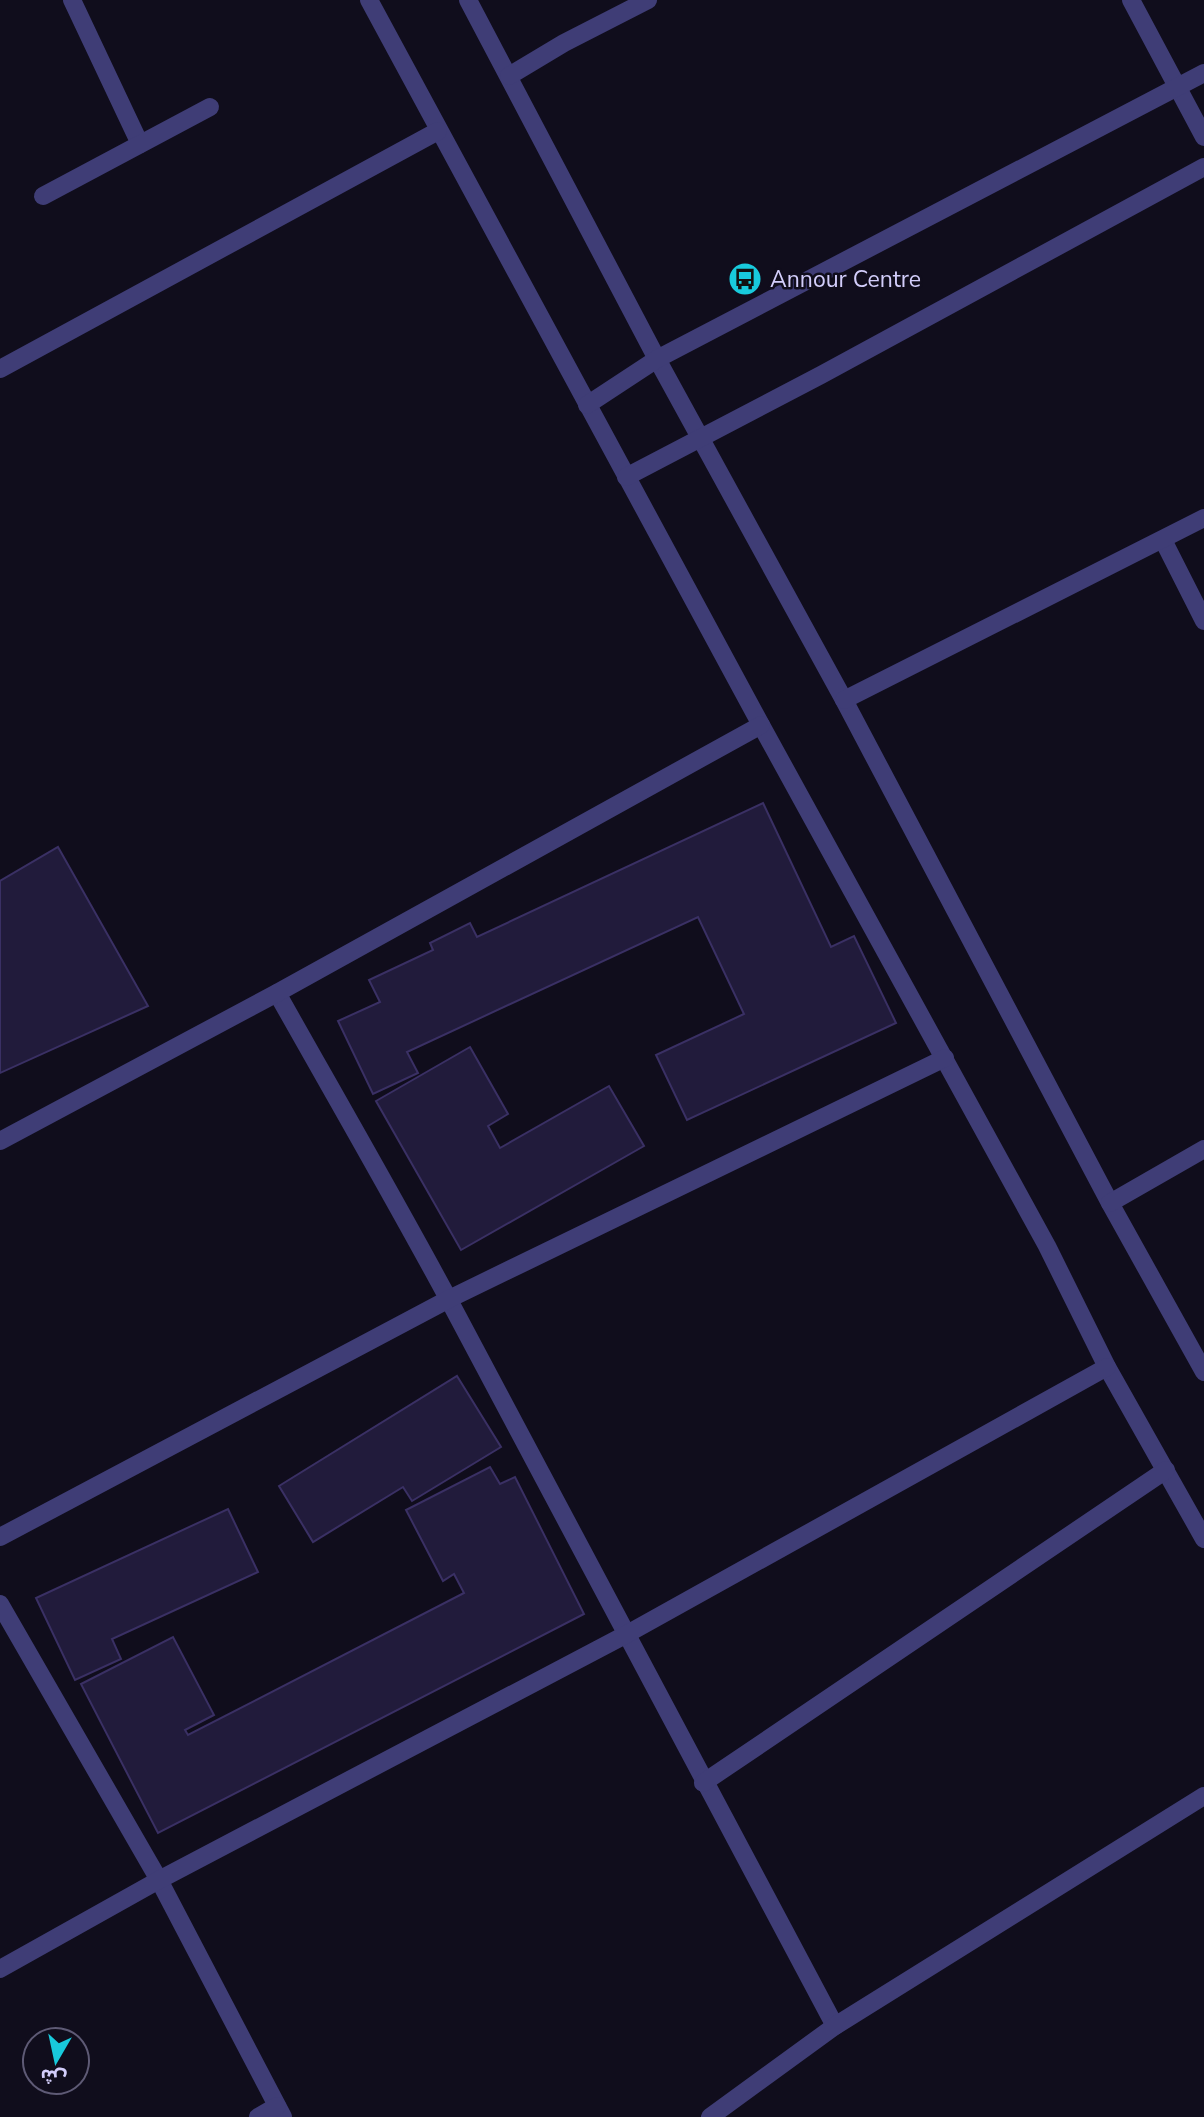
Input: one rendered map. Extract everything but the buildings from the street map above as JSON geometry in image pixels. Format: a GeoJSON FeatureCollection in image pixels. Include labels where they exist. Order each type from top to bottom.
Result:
{"type":"FeatureCollection","features":[{"type":"Feature","properties":{"kind":"street"},"geometry":{"type":"LineString","coordinates":[[72,0],[140,144]]}},
{"type":"Feature","properties":{"kind":"street"},"geometry":{"type":"LineString","coordinates":[[369,0],[761,725],[945,1058],[1046,1246],[1107,1367],[1204,1539]]}},
{"type":"Feature","properties":{"kind":"street"},"geometry":{"type":"LineString","coordinates":[[468,0],[657,359],[844,700],[1110,1203],[1204,1372]]}},
{"type":"Feature","properties":{"kind":"street"},"geometry":{"type":"LineString","coordinates":[[509,76],[648,0]]}},
{"type":"Feature","properties":{"kind":"street"},"geometry":{"type":"LineString","coordinates":[[1131,0],[1204,137]]}},
{"type":"Feature","properties":{"kind":"street"},"geometry":{"type":"LineString","coordinates":[[587,405],[657,359],[1204,73]]}},
{"type":"Feature","properties":{"kind":"street"},"geometry":{"type":"LineString","coordinates":[[43,196],[210,107]]}},
{"type":"Feature","properties":{"kind":"street"},"geometry":{"type":"LineString","coordinates":[[0,369],[438,131]]}},
{"type":"Feature","properties":{"kind":"street"},"geometry":{"type":"LineString","coordinates":[[626,477],[821,375],[1204,167]]}},
{"type":"Feature","properties":{"kind":"street"},"geometry":{"type":"LineString","coordinates":[[844,700],[1204,518]]}},
{"type":"Feature","properties":{"kind":"street"},"geometry":{"type":"LineString","coordinates":[[1163,540],[1204,621]]}},
{"type":"Feature","properties":{"kind":"street"},"geometry":{"type":"LineString","coordinates":[[0,1141],[277,993],[761,725]]}},
{"type":"Feature","properties":{"kind":"street"},"geometry":{"type":"LineString","coordinates":[[277,993],[449,1299],[835,2026]]}},
{"type":"Feature","properties":{"kind":"street"},"geometry":{"type":"LineString","coordinates":[[0,1537],[449,1299],[945,1058]]}},
{"type":"Feature","properties":{"kind":"street"},"geometry":{"type":"LineString","coordinates":[[1110,1203],[1204,1149]]}},
{"type":"Feature","properties":{"kind":"street"},"geometry":{"type":"LineString","coordinates":[[0,1969],[159,1880],[627,1634],[1107,1367]]}},
{"type":"Feature","properties":{"kind":"street"},"geometry":{"type":"LineString","coordinates":[[704,1783],[1166,1470]]}},
{"type":"Feature","properties":{"kind":"street"},"geometry":{"type":"LineString","coordinates":[[0,1604],[159,1880],[280,2112],[258,2117]]}},
{"type":"Feature","properties":{"kind":"street"},"geometry":{"type":"LineString","coordinates":[[710,2117],[835,2026],[1204,1796]]}},
{"type":"Feature","properties":{"kind":"place","name":"Annour Centre"},"geometry":{"type":"Point","coordinates":[745,279]}}]}
